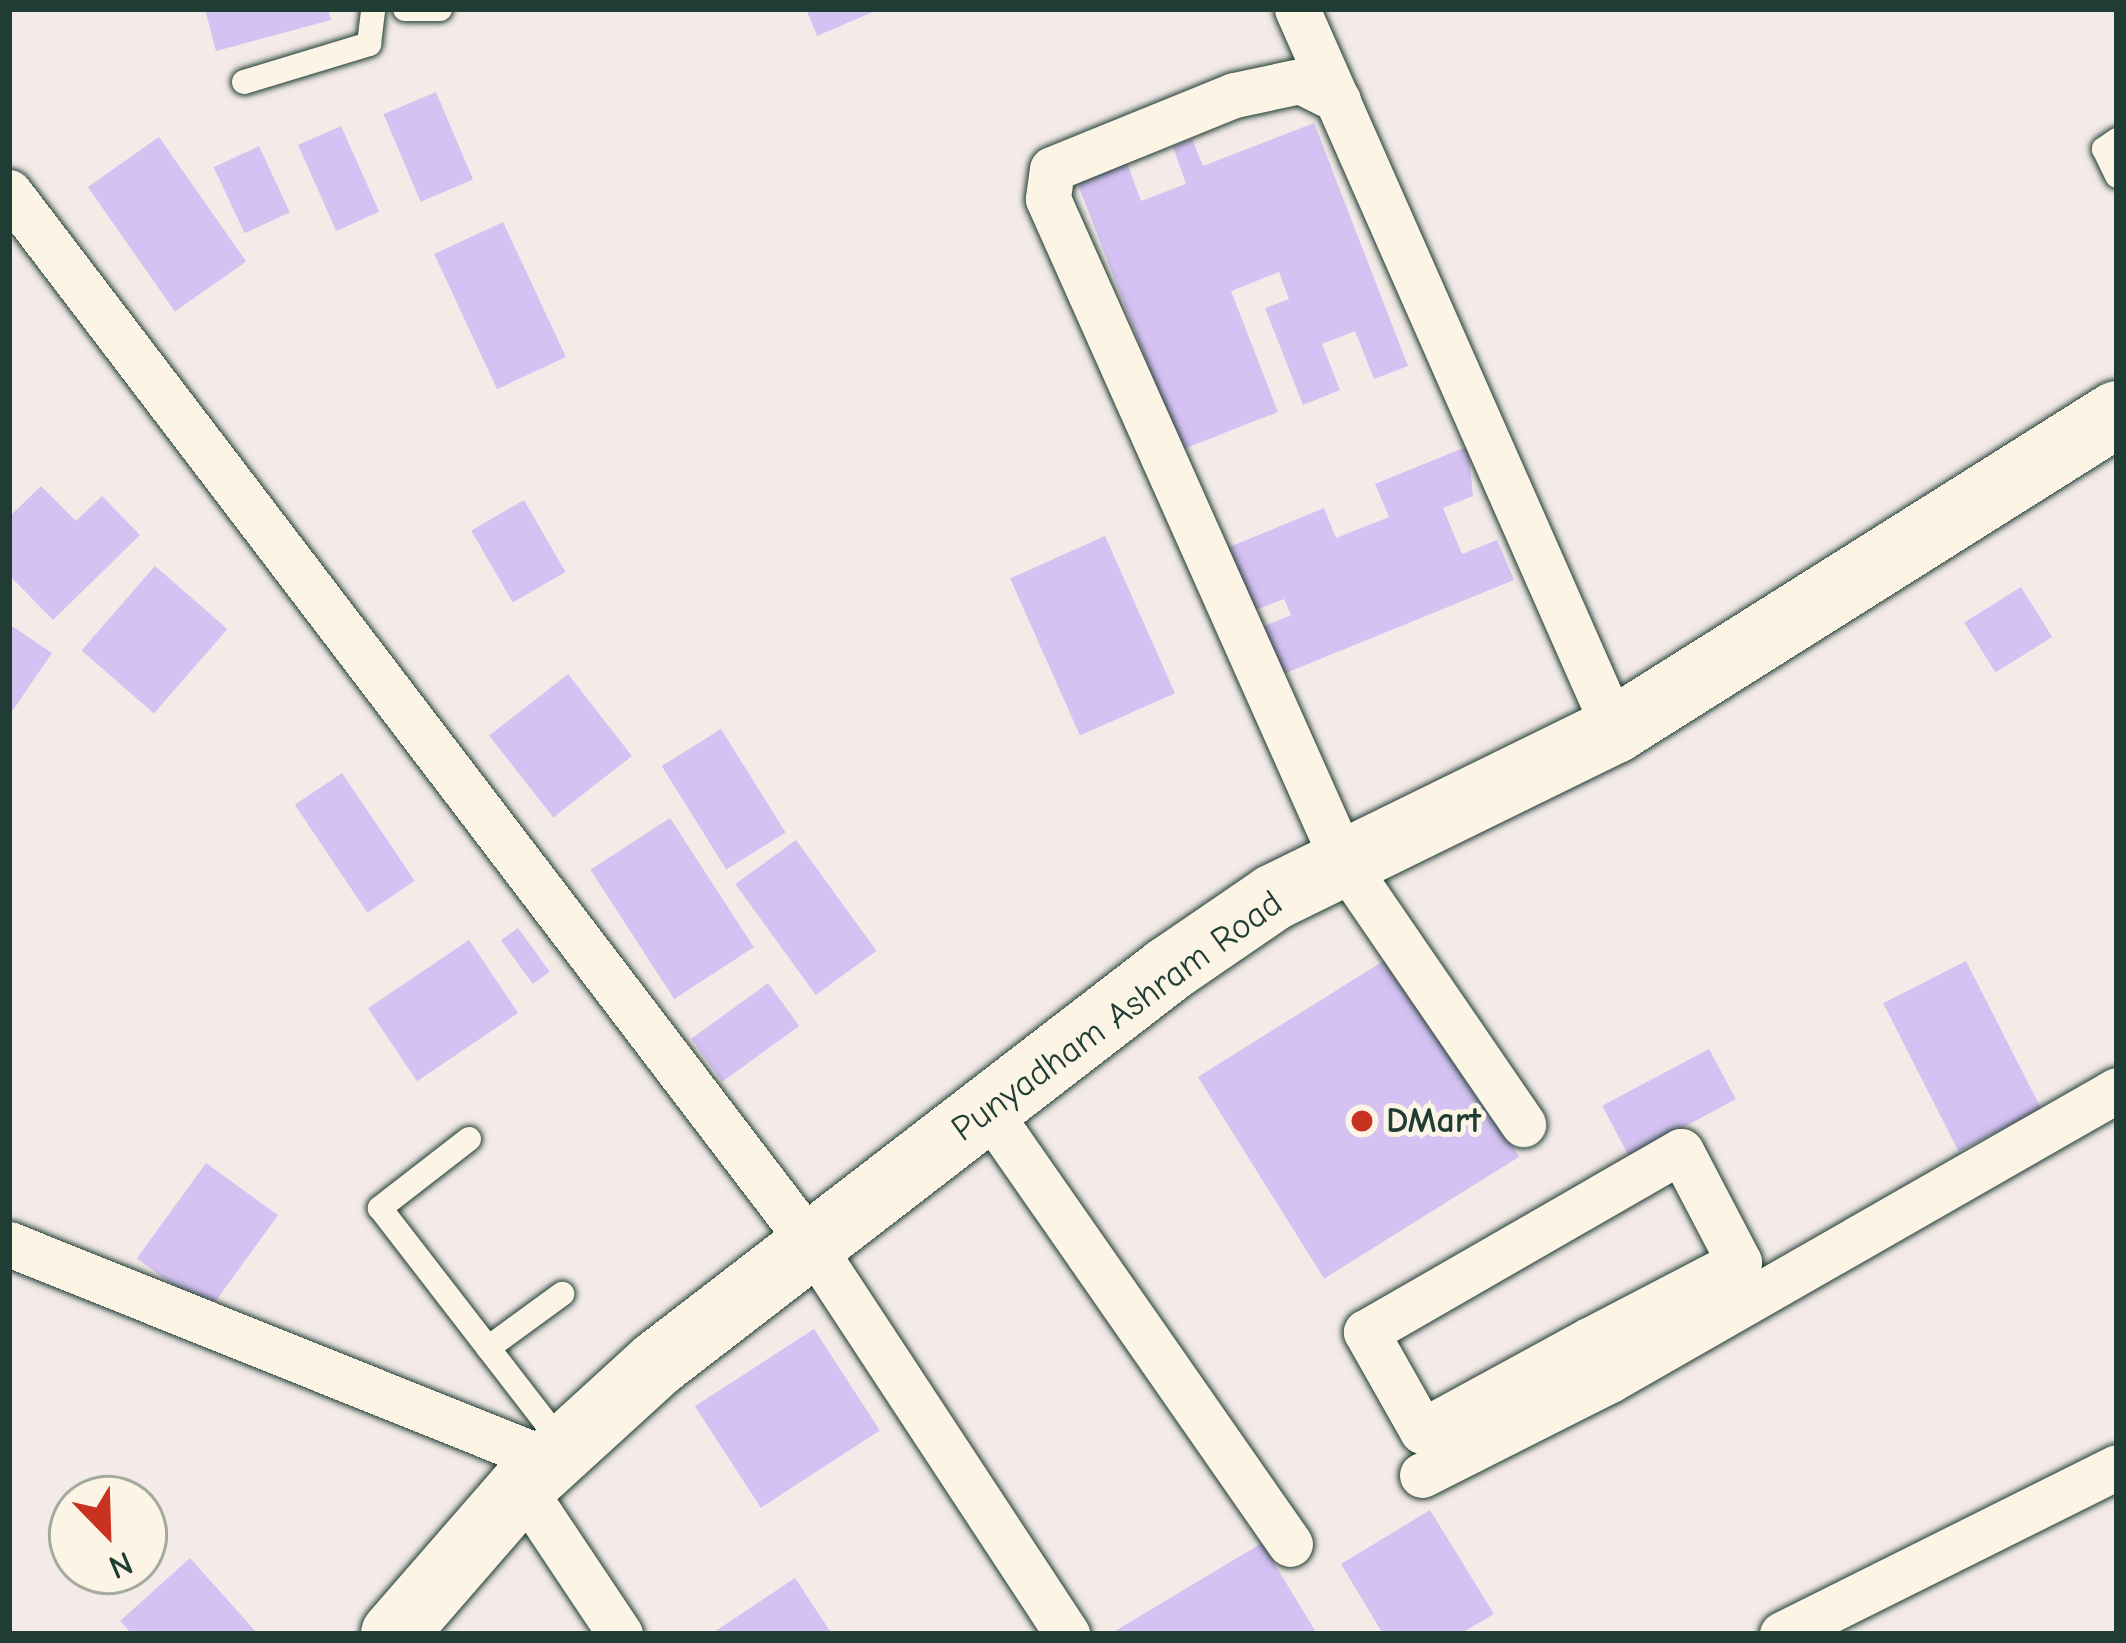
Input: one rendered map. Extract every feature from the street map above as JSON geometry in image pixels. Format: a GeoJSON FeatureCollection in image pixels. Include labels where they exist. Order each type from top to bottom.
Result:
{"type":"FeatureCollection","features":[{"type":"Feature","properties":{"kind":"street"},"geometry":{"type":"LineString","coordinates":[[1298,9],[1615,730]]}},
{"type":"Feature","properties":{"kind":"street"},"geometry":{"type":"LineString","coordinates":[[1338,100],[1300,81],[1234,95],[1052,169],[1046,184],[1343,861],[1522,1124]]}},
{"type":"Feature","properties":{"kind":"street"},"geometry":{"type":"LineString","coordinates":[[9,192],[812,1244],[1066,1634]]}},
{"type":"Feature","properties":{"kind":"street","name":"Punyadham Ashram Road"},"geometry":{"type":"LineString","coordinates":[[394,1634],[546,1465],[812,1244],[1169,969],[1343,861],[1615,730],[2117,414]]}},
{"type":"Feature","properties":{"kind":"street"},"geometry":{"type":"LineString","coordinates":[[1422,1475],[1610,1380],[2117,1090]]}},
{"type":"Feature","properties":{"kind":"street"},"geometry":{"type":"LineString","coordinates":[[987,1109],[1289,1544]]}},
{"type":"Feature","properties":{"kind":"street"},"geometry":{"type":"LineString","coordinates":[[1681,1150],[1739,1262],[1589,1340],[1422,1431],[1366,1332],[1681,1150]]}},
{"type":"Feature","properties":{"kind":"street"},"geometry":{"type":"LineString","coordinates":[[9,1244],[546,1465],[620,1634]]}},
{"type":"Feature","properties":{"kind":"street"},"geometry":{"type":"LineString","coordinates":[[1589,1340],[1610,1380]]}},
{"type":"Feature","properties":{"kind":"street"},"geometry":{"type":"LineString","coordinates":[[1782,1634],[2117,1468]]}},
{"type":"Feature","properties":{"kind":"lane"},"geometry":{"type":"LineString","coordinates":[[244,82],[369,44],[373,9]]}},
{"type":"Feature","properties":{"kind":"lane"},"geometry":{"type":"LineString","coordinates":[[405,9],[440,9]]}},
{"type":"Feature","properties":{"kind":"lane"},"geometry":{"type":"LineString","coordinates":[[2117,140],[2104,149],[2117,176]]}},
{"type":"Feature","properties":{"kind":"lane"},"geometry":{"type":"LineString","coordinates":[[469,1139],[380,1208],[488,1348],[546,1465]]}},
{"type":"Feature","properties":{"kind":"lane"},"geometry":{"type":"LineString","coordinates":[[488,1348],[562,1294]]}},
{"type":"Feature","properties":{"kind":"building"},"geometry":{"type":"Polygon","coordinates":[[[205,9],[328,9],[331,20],[216,51],[205,9]]]}},
{"type":"Feature","properties":{"kind":"building"},"geometry":{"type":"Polygon","coordinates":[[[806,9],[880,9],[817,36],[806,9]]]}},
{"type":"Feature","properties":{"kind":"building"},"geometry":{"type":"Polygon","coordinates":[[[436,92],[473,179],[421,202],[384,114],[436,92]]]}},
{"type":"Feature","properties":{"kind":"building"},"geometry":{"type":"Polygon","coordinates":[[[1314,123],[1408,366],[1374,379],[1355,331],[1322,344],[1340,390],[1303,405],[1265,308],[1289,299],[1279,272],[1231,291],[1278,412],[1181,450],[1077,182],[1127,163],[1141,201],[1186,184],[1173,147],[1192,139],[1203,166],[1314,123]]]}},
{"type":"Feature","properties":{"kind":"building"},"geometry":{"type":"Polygon","coordinates":[[[341,126],[379,212],[336,231],[298,145],[341,126]]]}},
{"type":"Feature","properties":{"kind":"building"},"geometry":{"type":"Polygon","coordinates":[[[159,137],[246,262],[175,311],[88,187],[159,137]]]}},
{"type":"Feature","properties":{"kind":"building"},"geometry":{"type":"Polygon","coordinates":[[[259,146],[290,212],[245,233],[214,167],[259,146]]]}},
{"type":"Feature","properties":{"kind":"building"},"geometry":{"type":"Polygon","coordinates":[[[503,222],[566,357],[497,389],[434,254],[503,222]]]}},
{"type":"Feature","properties":{"kind":"building"},"geometry":{"type":"Polygon","coordinates":[[[1468,446],[1473,496],[1443,508],[1462,554],[1497,540],[1514,580],[1281,675],[1262,627],[1291,615],[1284,599],[1248,613],[1222,550],[1324,508],[1336,538],[1389,517],[1375,484],[1468,446]]]}},
{"type":"Feature","properties":{"kind":"building"},"geometry":{"type":"Polygon","coordinates":[[[41,486],[76,521],[102,496],[140,535],[53,620],[9,575],[9,517],[41,486]]]}},
{"type":"Feature","properties":{"kind":"building"},"geometry":{"type":"Polygon","coordinates":[[[524,500],[566,572],[513,602],[471,530],[524,500]]]}},
{"type":"Feature","properties":{"kind":"building"},"geometry":{"type":"Polygon","coordinates":[[[1105,536],[1175,693],[1080,735],[1010,578],[1105,536]]]}},
{"type":"Feature","properties":{"kind":"building"},"geometry":{"type":"Polygon","coordinates":[[[155,566],[227,629],[154,714],[82,651],[155,566]]]}},
{"type":"Feature","properties":{"kind":"building"},"geometry":{"type":"Polygon","coordinates":[[[2021,587],[2052,637],[1995,673],[1964,623],[2021,587]]]}},
{"type":"Feature","properties":{"kind":"building"},"geometry":{"type":"Polygon","coordinates":[[[9,624],[52,653],[9,716],[9,624]]]}},
{"type":"Feature","properties":{"kind":"building"},"geometry":{"type":"Polygon","coordinates":[[[568,674],[632,756],[553,818],[489,736],[568,674]]]}},
{"type":"Feature","properties":{"kind":"building"},"geometry":{"type":"Polygon","coordinates":[[[721,729],[786,832],[726,870],[662,766],[721,729]]]}},
{"type":"Feature","properties":{"kind":"building"},"geometry":{"type":"Polygon","coordinates":[[[342,773],[415,881],[367,913],[295,805],[342,773]]]}},
{"type":"Feature","properties":{"kind":"building"},"geometry":{"type":"Polygon","coordinates":[[[670,818],[754,947],[674,999],[590,870],[670,818]]]}},
{"type":"Feature","properties":{"kind":"building"},"geometry":{"type":"Polygon","coordinates":[[[796,840],[877,951],[816,995],[735,884],[796,840]]]}},
{"type":"Feature","properties":{"kind":"building"},"geometry":{"type":"Polygon","coordinates":[[[518,928],[550,972],[533,984],[501,940],[518,928]]]}},
{"type":"Feature","properties":{"kind":"building"},"geometry":{"type":"Polygon","coordinates":[[[469,940],[518,1013],[417,1081],[368,1008],[469,940]]]}},
{"type":"Feature","properties":{"kind":"building","name":"DMart"},"geometry":{"type":"Polygon","coordinates":[[[1393,955],[1519,1157],[1324,1279],[1198,1077],[1393,955]]]}},
{"type":"Feature","properties":{"kind":"building"},"geometry":{"type":"Polygon","coordinates":[[[1966,961],[2041,1109],[1958,1151],[1883,1003],[1966,961]]]}},
{"type":"Feature","properties":{"kind":"building"},"geometry":{"type":"Polygon","coordinates":[[[768,983],[799,1026],[722,1082],[691,1039],[768,983]]]}},
{"type":"Feature","properties":{"kind":"building"},"geometry":{"type":"Polygon","coordinates":[[[1709,1049],[1736,1099],[1629,1156],[1602,1106],[1709,1049]]]}},
{"type":"Feature","properties":{"kind":"building"},"geometry":{"type":"Polygon","coordinates":[[[206,1163],[278,1215],[209,1311],[137,1258],[206,1163]]]}},
{"type":"Feature","properties":{"kind":"building"},"geometry":{"type":"Polygon","coordinates":[[[814,1329],[880,1430],[761,1508],[695,1406],[814,1329]]]}},
{"type":"Feature","properties":{"kind":"building"},"geometry":{"type":"Polygon","coordinates":[[[1430,1510],[1494,1614],[1460,1634],[1383,1634],[1341,1564],[1430,1510]]]}},
{"type":"Feature","properties":{"kind":"building"},"geometry":{"type":"Polygon","coordinates":[[[1262,1543],[1317,1634],[1110,1634],[1262,1543]]]}},
{"type":"Feature","properties":{"kind":"building"},"geometry":{"type":"Polygon","coordinates":[[[190,1558],[258,1634],[132,1634],[120,1621],[149,1595],[168,1595],[168,1578],[190,1558]]]}},
{"type":"Feature","properties":{"kind":"building"},"geometry":{"type":"Polygon","coordinates":[[[795,1578],[832,1634],[711,1634],[795,1578]]]}},
{"type":"Feature","properties":{"kind":"place","name":"DMart"},"geometry":{"type":"Point","coordinates":[1362,1121]}}]}
